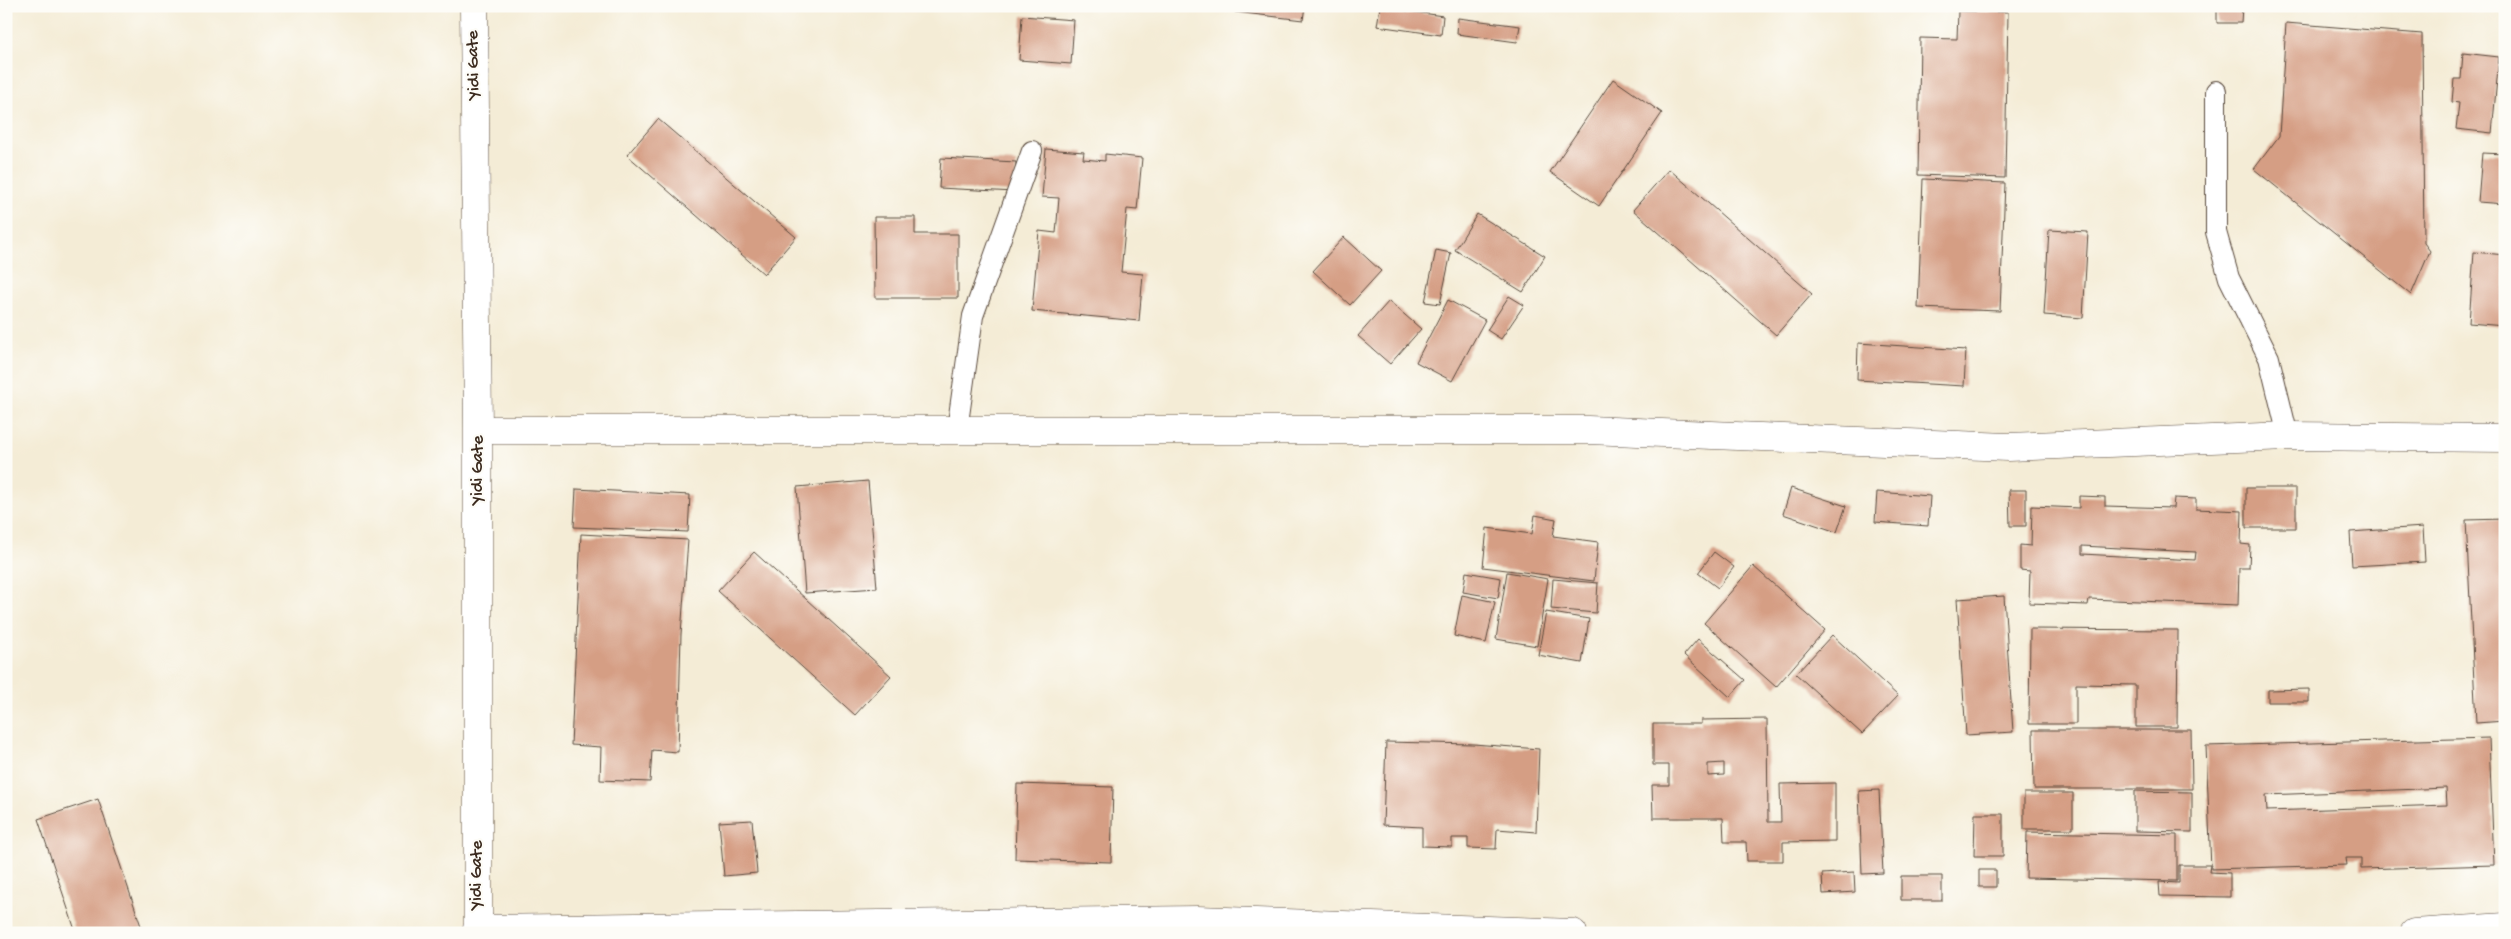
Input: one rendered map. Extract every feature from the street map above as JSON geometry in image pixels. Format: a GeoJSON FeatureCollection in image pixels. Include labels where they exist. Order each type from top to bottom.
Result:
{"type":"FeatureCollection","features":[{"type":"Feature","properties":{"kind":"street","name":"Yidi Gate"},"geometry":{"type":"LineString","coordinates":[[474,6],[478,430],[478,931]]}},
{"type":"Feature","properties":{"kind":"street"},"geometry":{"type":"LineString","coordinates":[[478,430],[1588,430],[2008,447],[2288,436],[2505,438]]}},
{"type":"Feature","properties":{"kind":"street"},"geometry":{"type":"LineString","coordinates":[[478,931],[1197,920],[1573,933]]}},
{"type":"Feature","properties":{"kind":"street"},"geometry":{"type":"LineString","coordinates":[[2414,933],[2505,928]]}},
{"type":"Feature","properties":{"kind":"lane"},"geometry":{"type":"LineString","coordinates":[[2216,91],[2216,232],[2229,278],[2269,358],[2288,436]]}},
{"type":"Feature","properties":{"kind":"lane"},"geometry":{"type":"LineString","coordinates":[[958,430],[973,316],[1032,152]]}},
{"type":"Feature","properties":{"kind":"building"},"geometry":{"type":"Polygon","coordinates":[[[1236,6],[1305,6],[1303,20],[1235,12],[1236,6]]]}},
{"type":"Feature","properties":{"kind":"building"},"geometry":{"type":"Polygon","coordinates":[[[2217,6],[2242,6],[2241,23],[2217,23],[2217,6]]]}},
{"type":"Feature","properties":{"kind":"building"},"geometry":{"type":"Polygon","coordinates":[[[1380,7],[1443,16],[1441,35],[1377,26],[1380,7]]]}},
{"type":"Feature","properties":{"kind":"building"},"geometry":{"type":"Polygon","coordinates":[[[1958,11],[2008,12],[2005,178],[1918,175],[1920,38],[1957,39],[1958,11]]]}},
{"type":"Feature","properties":{"kind":"building"},"geometry":{"type":"Polygon","coordinates":[[[1022,16],[1074,20],[1071,64],[1019,60],[1022,16]]]}},
{"type":"Feature","properties":{"kind":"building"},"geometry":{"type":"Polygon","coordinates":[[[1458,18],[1520,26],[1517,42],[1457,34],[1458,18]]]}},
{"type":"Feature","properties":{"kind":"building"},"geometry":{"type":"Polygon","coordinates":[[[2286,23],[2422,34],[2424,243],[2430,251],[2411,295],[2254,169],[2279,136],[2286,23]]]}},
{"type":"Feature","properties":{"kind":"building"},"geometry":{"type":"Polygon","coordinates":[[[2463,53],[2499,57],[2492,133],[2456,129],[2459,103],[2452,102],[2454,79],[2461,79],[2463,53]]]}},
{"type":"Feature","properties":{"kind":"building"},"geometry":{"type":"Polygon","coordinates":[[[1613,79],[1662,113],[1599,206],[1550,172],[1613,79]]]}},
{"type":"Feature","properties":{"kind":"building"},"geometry":{"type":"Polygon","coordinates":[[[658,119],[796,237],[764,274],[627,155],[658,119]]]}},
{"type":"Feature","properties":{"kind":"building"},"geometry":{"type":"Polygon","coordinates":[[[1046,149],[1084,152],[1083,159],[1105,161],[1105,154],[1142,158],[1137,210],[1127,209],[1121,272],[1143,274],[1139,321],[1032,311],[1039,231],[1056,233],[1059,198],[1042,197],[1046,149]]]}},
{"type":"Feature","properties":{"kind":"building"},"geometry":{"type":"Polygon","coordinates":[[[2482,153],[2505,154],[2505,204],[2478,202],[2482,153]]]}},
{"type":"Feature","properties":{"kind":"building"},"geometry":{"type":"Polygon","coordinates":[[[941,158],[1016,162],[1015,192],[939,188],[941,158]]]}},
{"type":"Feature","properties":{"kind":"building"},"geometry":{"type":"Polygon","coordinates":[[[1669,169],[1812,294],[1776,335],[1633,210],[1669,169]]]}},
{"type":"Feature","properties":{"kind":"building"},"geometry":{"type":"Polygon","coordinates":[[[1923,179],[2005,183],[2000,311],[1918,308],[1923,179]]]}},
{"type":"Feature","properties":{"kind":"building"},"geometry":{"type":"Polygon","coordinates":[[[1477,214],[1545,256],[1523,292],[1455,250],[1477,214]]]}},
{"type":"Feature","properties":{"kind":"building"},"geometry":{"type":"Polygon","coordinates":[[[874,217],[915,217],[915,234],[958,234],[958,298],[875,298],[874,217]]]}},
{"type":"Feature","properties":{"kind":"building"},"geometry":{"type":"Polygon","coordinates":[[[2049,230],[2088,232],[2083,318],[2044,315],[2049,230]]]}},
{"type":"Feature","properties":{"kind":"building"},"geometry":{"type":"Polygon","coordinates":[[[1344,237],[1381,271],[1350,305],[1313,271],[1344,237]]]}},
{"type":"Feature","properties":{"kind":"building"},"geometry":{"type":"Polygon","coordinates":[[[1436,250],[1451,253],[1440,304],[1425,302],[1436,250]]]}},
{"type":"Feature","properties":{"kind":"building"},"geometry":{"type":"Polygon","coordinates":[[[2474,252],[2505,255],[2504,326],[2469,323],[2474,252]]]}},
{"type":"Feature","properties":{"kind":"building"},"geometry":{"type":"Polygon","coordinates":[[[1509,296],[1524,305],[1501,339],[1487,330],[1509,296]]]}},
{"type":"Feature","properties":{"kind":"building"},"geometry":{"type":"Polygon","coordinates":[[[1448,300],[1485,320],[1452,381],[1416,362],[1448,300]]]}},
{"type":"Feature","properties":{"kind":"building"},"geometry":{"type":"Polygon","coordinates":[[[1389,301],[1421,329],[1390,364],[1358,336],[1389,301]]]}},
{"type":"Feature","properties":{"kind":"building"},"geometry":{"type":"Polygon","coordinates":[[[1858,343],[1966,350],[1964,386],[1857,380],[1858,343]]]}},
{"type":"Feature","properties":{"kind":"building"},"geometry":{"type":"Polygon","coordinates":[[[868,481],[877,588],[805,593],[797,487],[868,481]]]}},
{"type":"Feature","properties":{"kind":"building"},"geometry":{"type":"Polygon","coordinates":[[[1791,488],[1846,506],[1837,532],[1783,514],[1791,488]]]}},
{"type":"Feature","properties":{"kind":"building"},"geometry":{"type":"Polygon","coordinates":[[[2246,488],[2296,488],[2296,528],[2246,528],[2246,488]]]}},
{"type":"Feature","properties":{"kind":"building"},"geometry":{"type":"Polygon","coordinates":[[[576,489],[690,495],[688,532],[574,527],[576,489]]]}},
{"type":"Feature","properties":{"kind":"building"},"geometry":{"type":"Polygon","coordinates":[[[2009,490],[2026,490],[2026,526],[2010,526],[2009,490]]]}},
{"type":"Feature","properties":{"kind":"building"},"geometry":{"type":"Polygon","coordinates":[[[1877,492],[1930,496],[1928,526],[1875,522],[1877,492]]]}},
{"type":"Feature","properties":{"kind":"building"},"geometry":{"type":"Polygon","coordinates":[[[2079,496],[2105,497],[2105,506],[2173,508],[2174,498],[2196,499],[2196,509],[2242,511],[2241,544],[2250,545],[2249,568],[2239,568],[2238,605],[2089,599],[2088,605],[2029,603],[2030,571],[2020,570],[2020,545],[2031,546],[2032,506],[2079,508],[2079,496]],[[2082,546],[2082,554],[2195,560],[2196,552],[2082,546]]]}},
{"type":"Feature","properties":{"kind":"building"},"geometry":{"type":"Polygon","coordinates":[[[1535,515],[1556,519],[1553,536],[1598,542],[1594,581],[1483,567],[1487,528],[1532,534],[1535,515]]]}},
{"type":"Feature","properties":{"kind":"building"},"geometry":{"type":"Polygon","coordinates":[[[2505,519],[2505,721],[2476,723],[2466,520],[2505,519]]]}},
{"type":"Feature","properties":{"kind":"building"},"geometry":{"type":"Polygon","coordinates":[[[2423,527],[2425,562],[2352,566],[2350,532],[2423,527]]]}},
{"type":"Feature","properties":{"kind":"building"},"geometry":{"type":"Polygon","coordinates":[[[581,534],[688,540],[681,634],[678,752],[652,750],[650,782],[600,780],[601,747],[571,745],[581,534]]]}},
{"type":"Feature","properties":{"kind":"building"},"geometry":{"type":"Polygon","coordinates":[[[754,552],[891,676],[855,715],[718,591],[754,552]]]}},
{"type":"Feature","properties":{"kind":"building"},"geometry":{"type":"Polygon","coordinates":[[[1714,552],[1734,567],[1718,588],[1698,573],[1714,552]]]}},
{"type":"Feature","properties":{"kind":"building"},"geometry":{"type":"Polygon","coordinates":[[[1753,566],[1825,630],[1776,687],[1704,623],[1753,566]]]}},
{"type":"Feature","properties":{"kind":"building"},"geometry":{"type":"Polygon","coordinates":[[[1466,572],[1501,578],[1498,598],[1463,592],[1466,572]]]}},
{"type":"Feature","properties":{"kind":"building"},"geometry":{"type":"Polygon","coordinates":[[[1507,572],[1548,579],[1537,646],[1496,639],[1507,572]]]}},
{"type":"Feature","properties":{"kind":"building"},"geometry":{"type":"Polygon","coordinates":[[[1553,579],[1598,583],[1596,613],[1551,609],[1553,579]]]}},
{"type":"Feature","properties":{"kind":"building"},"geometry":{"type":"Polygon","coordinates":[[[1462,595],[1495,602],[1486,643],[1454,636],[1462,595]]]}},
{"type":"Feature","properties":{"kind":"building"},"geometry":{"type":"Polygon","coordinates":[[[2004,596],[2013,732],[1966,735],[1957,599],[2004,596]]]}},
{"type":"Feature","properties":{"kind":"building"},"geometry":{"type":"Polygon","coordinates":[[[1546,612],[1589,619],[1582,663],[1538,655],[1546,612]]]}},
{"type":"Feature","properties":{"kind":"building"},"geometry":{"type":"Polygon","coordinates":[[[2030,629],[2178,630],[2177,727],[2136,727],[2136,685],[2076,684],[2076,724],[2029,724],[2030,629]]]}},
{"type":"Feature","properties":{"kind":"building"},"geometry":{"type":"Polygon","coordinates":[[[1832,635],[1898,696],[1862,734],[1796,674],[1832,635]]]}},
{"type":"Feature","properties":{"kind":"building"},"geometry":{"type":"Polygon","coordinates":[[[1698,639],[1745,680],[1730,697],[1684,655],[1698,639]]]}},
{"type":"Feature","properties":{"kind":"building"},"geometry":{"type":"Polygon","coordinates":[[[2309,689],[2309,702],[2268,702],[2268,690],[2309,689]]]}},
{"type":"Feature","properties":{"kind":"building"},"geometry":{"type":"Polygon","coordinates":[[[1767,719],[1768,822],[1781,822],[1780,784],[1835,783],[1835,841],[1783,842],[1783,861],[1747,861],[1746,842],[1724,842],[1723,818],[1653,818],[1652,785],[1669,785],[1669,765],[1653,765],[1653,724],[1701,724],[1701,720],[1767,719]],[[1724,763],[1708,764],[1708,776],[1724,775],[1724,763]]]}},
{"type":"Feature","properties":{"kind":"building"},"geometry":{"type":"Polygon","coordinates":[[[2033,730],[2191,730],[2192,789],[2034,789],[2033,730]]]}},
{"type":"Feature","properties":{"kind":"building"},"geometry":{"type":"Polygon","coordinates":[[[2489,738],[2494,865],[2361,869],[2361,858],[2346,858],[2347,865],[2211,869],[2206,746],[2489,738]],[[2446,788],[2266,795],[2267,811],[2447,805],[2446,788]]]}},
{"type":"Feature","properties":{"kind":"building"},"geometry":{"type":"Polygon","coordinates":[[[1386,742],[1473,744],[1539,749],[1536,832],[1497,829],[1496,849],[1468,848],[1468,838],[1452,838],[1452,847],[1422,846],[1422,827],[1383,825],[1386,742]]]}},
{"type":"Feature","properties":{"kind":"building"},"geometry":{"type":"Polygon","coordinates":[[[1017,784],[1113,787],[1111,862],[1015,859],[1017,784]]]}},
{"type":"Feature","properties":{"kind":"building"},"geometry":{"type":"Polygon","coordinates":[[[1879,790],[1883,873],[1862,874],[1859,791],[1879,790]]]}},
{"type":"Feature","properties":{"kind":"building"},"geometry":{"type":"Polygon","coordinates":[[[2135,791],[2192,792],[2192,832],[2135,831],[2135,791]]]}},
{"type":"Feature","properties":{"kind":"building"},"geometry":{"type":"Polygon","coordinates":[[[2024,793],[2073,793],[2073,829],[2024,829],[2024,793]]]}},
{"type":"Feature","properties":{"kind":"building"},"geometry":{"type":"Polygon","coordinates":[[[98,799],[142,929],[131,933],[76,933],[38,819],[98,799]]]}},
{"type":"Feature","properties":{"kind":"building"},"geometry":{"type":"Polygon","coordinates":[[[1975,814],[2003,814],[2003,856],[1974,856],[1975,814]]]}},
{"type":"Feature","properties":{"kind":"building"},"geometry":{"type":"Polygon","coordinates":[[[752,820],[757,873],[724,876],[719,822],[752,820]]]}},
{"type":"Feature","properties":{"kind":"building"},"geometry":{"type":"Polygon","coordinates":[[[2027,832],[2177,835],[2177,881],[2026,878],[2027,832]]]}},
{"type":"Feature","properties":{"kind":"building"},"geometry":{"type":"Polygon","coordinates":[[[2179,865],[2210,865],[2209,872],[2230,873],[2230,897],[2160,896],[2159,882],[2179,883],[2179,865]]]}},
{"type":"Feature","properties":{"kind":"building"},"geometry":{"type":"Polygon","coordinates":[[[1979,870],[1996,870],[1996,887],[1979,887],[1979,870]]]}},
{"type":"Feature","properties":{"kind":"building"},"geometry":{"type":"Polygon","coordinates":[[[1854,872],[1855,892],[1823,894],[1822,874],[1854,872]]]}},
{"type":"Feature","properties":{"kind":"building"},"geometry":{"type":"Polygon","coordinates":[[[1901,876],[1942,876],[1942,900],[1901,900],[1901,876]]]}}]}
